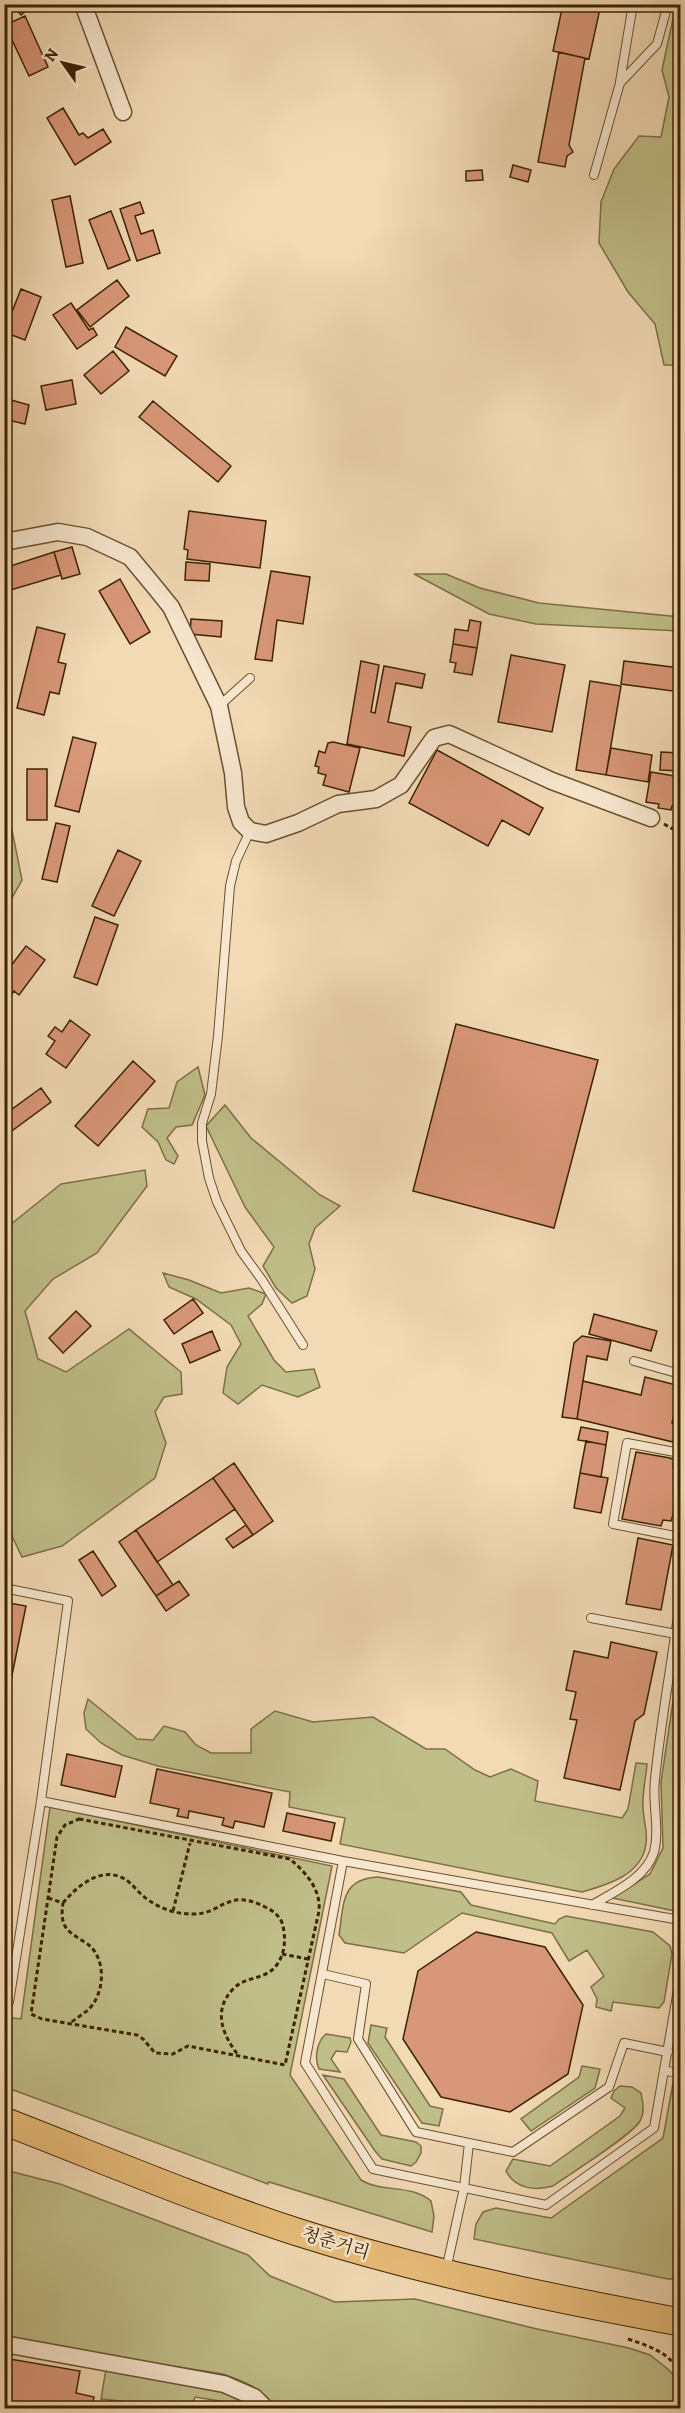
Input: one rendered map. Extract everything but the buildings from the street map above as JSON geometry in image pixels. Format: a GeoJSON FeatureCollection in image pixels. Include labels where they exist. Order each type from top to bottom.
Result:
{"type":"FeatureCollection","features":[{"type":"Feature","properties":{"kind":"main road","name":"청춘거리"},"geometry":{"type":"LineString","coordinates":[[4,2121],[224,2206],[318,2238],[445,2274],[519,2291],[681,2322]]}},
{"type":"Feature","properties":{"kind":"street"},"geometry":{"type":"LineString","coordinates":[[83,4],[123,112]]}},
{"type":"Feature","properties":{"kind":"street"},"geometry":{"type":"LineString","coordinates":[[4,542],[58,532],[87,537],[130,557],[171,607],[219,706],[233,773],[236,807],[241,822],[250,831],[266,834],[298,823],[338,804],[376,799],[401,785],[434,738],[449,734],[552,781],[651,818]]}},
{"type":"Feature","properties":{"kind":"street"},"geometry":{"type":"LineString","coordinates":[[4,2343],[224,2384],[254,2397],[266,2409]]}},
{"type":"Feature","properties":{"kind":"lane"},"geometry":{"type":"LineString","coordinates":[[594,175],[620,83],[633,4]]}},
{"type":"Feature","properties":{"kind":"lane"},"geometry":{"type":"LineString","coordinates":[[620,83],[657,44],[668,4]]}},
{"type":"Feature","properties":{"kind":"lane"},"geometry":{"type":"LineString","coordinates":[[219,706],[250,678]]}},
{"type":"Feature","properties":{"kind":"lane"},"geometry":{"type":"LineString","coordinates":[[250,831],[237,861],[230,886],[218,1036],[211,1094],[202,1122],[202,1141],[209,1178],[241,1251],[303,1345]]}},
{"type":"Feature","properties":{"kind":"lane"},"geometry":{"type":"LineString","coordinates":[[634,1361],[681,1374]]}},
{"type":"Feature","properties":{"kind":"lane"},"geometry":{"type":"LineString","coordinates":[[681,1453],[627,1443],[613,1524],[681,1537]]}},
{"type":"Feature","properties":{"kind":"lane"},"geometry":{"type":"LineString","coordinates":[[4,1588],[68,1601],[41,1801],[9,2002],[4,2001]]}},
{"type":"Feature","properties":{"kind":"lane"},"geometry":{"type":"LineString","coordinates":[[592,1905],[619,1889],[644,1870],[654,1852],[655,1780],[681,1602]]}},
{"type":"Feature","properties":{"kind":"lane"},"geometry":{"type":"LineString","coordinates":[[591,1618],[676,1634]]}},
{"type":"Feature","properties":{"kind":"lane"},"geometry":{"type":"LineString","coordinates":[[41,1801],[343,1861],[681,1920]]}},
{"type":"Feature","properties":{"kind":"lane"},"geometry":{"type":"LineString","coordinates":[[343,1861],[305,2063],[373,2169],[546,2205],[654,2128],[681,1978]]}},
{"type":"Feature","properties":{"kind":"lane"},"geometry":{"type":"LineString","coordinates":[[323,1974],[366,1984],[358,2039],[416,2132],[513,2152],[609,2087],[624,2043],[668,2052]]}},
{"type":"Feature","properties":{"kind":"lane"},"geometry":{"type":"LineString","coordinates":[[671,2035],[681,2037]]}},
{"type":"Feature","properties":{"kind":"lane"},"geometry":{"type":"LineString","coordinates":[[664,2070],[681,2074]]}},
{"type":"Feature","properties":{"kind":"lane"},"geometry":{"type":"LineString","coordinates":[[445,2274],[464,2188],[469,2143]]}},
{"type":"Feature","properties":{"kind":"path"},"geometry":{"type":"LineString","coordinates":[[80,1819],[290,1860],[296,1864],[308,1877],[320,1901],[285,2065],[188,2046],[173,2054],[155,2053],[137,2035],[42,2019],[31,2014],[48,1898],[57,1837],[60,1830],[70,1821],[80,1819]]}},
{"type":"Feature","properties":{"kind":"path"},"geometry":{"type":"LineString","coordinates":[[173,1911],[191,1840]]}},
{"type":"Feature","properties":{"kind":"path"},"geometry":{"type":"LineString","coordinates":[[69,2024],[89,2009],[96,1998],[102,1978],[100,1963],[93,1949],[65,1927],[62,1917],[63,1902],[88,1878],[112,1876],[124,1879],[150,1903],[193,1915],[234,1899],[256,1903],[276,1913],[282,1921],[285,1935],[282,1954],[276,1966],[267,1974],[241,1982],[227,1997],[221,2020],[223,2033],[238,2056]]}},
{"type":"Feature","properties":{"kind":"path"},"geometry":{"type":"LineString","coordinates":[[48,1898],[63,1902]]}},
{"type":"Feature","properties":{"kind":"path"},"geometry":{"type":"LineString","coordinates":[[282,1954],[308,1959]]}},
{"type":"Feature","properties":{"kind":"path"},"geometry":{"type":"LineString","coordinates":[[628,2339],[667,2356],[676,2364],[681,2373]]}},
{"type":"Feature","properties":{"kind":"shaded area"},"geometry":{"type":"Polygon","coordinates":[[[676,5],[680,5],[680,339],[677,340],[673,365],[664,365],[655,324],[628,292],[599,243],[601,202],[614,169],[639,136],[661,137],[669,97],[662,70],[676,5]]]}},
{"type":"Feature","properties":{"kind":"shaded area"},"geometry":{"type":"Polygon","coordinates":[[[414,574],[446,574],[480,588],[539,603],[680,617],[680,631],[536,624],[489,614],[414,574]]]}},
{"type":"Feature","properties":{"kind":"shaded area"},"geometry":{"type":"Polygon","coordinates":[[[4,790],[22,880],[5,910],[4,910],[4,790]]]}},
{"type":"Feature","properties":{"kind":"shaded area"},"geometry":{"type":"Polygon","coordinates":[[[198,1067],[205,1095],[192,1125],[176,1127],[167,1138],[178,1156],[174,1164],[166,1160],[158,1142],[142,1127],[148,1109],[169,1108],[177,1082],[198,1067]]]}},
{"type":"Feature","properties":{"kind":"shaded area"},"geometry":{"type":"Polygon","coordinates":[[[225,1105],[251,1138],[320,1195],[340,1206],[315,1228],[309,1244],[315,1269],[307,1296],[292,1303],[276,1288],[263,1266],[274,1247],[245,1207],[206,1126],[225,1105]]]}},
{"type":"Feature","properties":{"kind":"shaded area"},"geometry":{"type":"Polygon","coordinates":[[[145,1170],[147,1186],[97,1253],[53,1279],[25,1311],[38,1359],[66,1372],[129,1329],[181,1372],[182,1394],[164,1397],[155,1412],[166,1443],[155,1478],[62,1546],[22,1557],[4,1519],[5,1229],[61,1184],[145,1170]]]}},
{"type":"Feature","properties":{"kind":"shaded area"},"geometry":{"type":"Polygon","coordinates":[[[163,1273],[189,1280],[221,1293],[249,1288],[266,1294],[262,1304],[248,1316],[274,1360],[286,1372],[314,1369],[320,1387],[298,1397],[262,1385],[238,1404],[223,1393],[227,1367],[241,1344],[231,1325],[196,1299],[169,1287],[163,1273]]]}},
{"type":"Feature","properties":{"kind":"shaded area"},"geometry":{"type":"Polygon","coordinates":[[[680,1654],[680,1912],[612,1898],[650,1874],[663,1848],[661,1782],[680,1654]]]}},
{"type":"Feature","properties":{"kind":"shaded area"},"geometry":{"type":"Polygon","coordinates":[[[88,1699],[137,1739],[153,1740],[164,1726],[185,1732],[196,1745],[211,1753],[251,1753],[251,1729],[275,1711],[313,1722],[373,1717],[426,1749],[445,1749],[475,1770],[490,1777],[511,1769],[538,1781],[535,1801],[622,1818],[628,1809],[636,1763],[647,1764],[643,1802],[646,1844],[638,1864],[631,1871],[612,1882],[582,1892],[340,1844],[345,1818],[289,1807],[290,1792],[158,1766],[122,1755],[101,1743],[86,1729],[84,1713],[88,1699]]]}},
{"type":"Feature","properties":{"kind":"shaded area"},"geometry":{"type":"Polygon","coordinates":[[[50,1807],[332,1866],[290,2075],[361,2180],[378,2186],[415,2192],[431,2201],[434,2216],[432,2232],[269,2182],[268,2184],[5,2087],[5,2017],[21,2019],[50,1807]]]}},
{"type":"Feature","properties":{"kind":"shaded area"},"geometry":{"type":"Polygon","coordinates":[[[378,1877],[461,1892],[471,1905],[555,1924],[566,1916],[653,1932],[670,1946],[672,1954],[664,2002],[659,2008],[613,2002],[611,2011],[596,2007],[597,1999],[591,1987],[604,1976],[587,1950],[569,1961],[552,1933],[462,1913],[404,1953],[345,1943],[339,1935],[344,1904],[350,1888],[366,1879],[378,1877]]]}},
{"type":"Feature","properties":{"kind":"shaded area"},"geometry":{"type":"Polygon","coordinates":[[[371,2025],[387,2028],[385,2037],[430,2106],[443,2109],[439,2126],[422,2123],[368,2043],[371,2025]]]}},
{"type":"Feature","properties":{"kind":"shaded area"},"geometry":{"type":"Polygon","coordinates":[[[326,2034],[350,2038],[351,2042],[347,2052],[336,2051],[331,2059],[340,2072],[319,2069],[317,2050],[326,2034]]]}},
{"type":"Feature","properties":{"kind":"shaded area"},"geometry":{"type":"Polygon","coordinates":[[[582,2066],[600,2069],[595,2088],[531,2131],[521,2119],[579,2077],[582,2066]]]}},
{"type":"Feature","properties":{"kind":"shaded area"},"geometry":{"type":"Polygon","coordinates":[[[323,2075],[344,2079],[381,2135],[416,2142],[421,2146],[421,2153],[416,2162],[411,2166],[382,2159],[323,2075]]]}},
{"type":"Feature","properties":{"kind":"shaded area"},"geometry":{"type":"Polygon","coordinates":[[[673,2083],[680,2085],[680,2279],[668,2279],[474,2239],[476,2224],[483,2212],[496,2208],[551,2218],[663,2138],[673,2083]]]}},
{"type":"Feature","properties":{"kind":"shaded area"},"geometry":{"type":"Polygon","coordinates":[[[620,2086],[632,2087],[641,2093],[643,2104],[640,2121],[625,2136],[553,2186],[526,2187],[510,2177],[506,2171],[513,2159],[550,2166],[620,2116],[625,2108],[611,2098],[620,2086]]]}},
{"type":"Feature","properties":{"kind":"shaded area"},"geometry":{"type":"Polygon","coordinates":[[[5,2170],[60,2184],[248,2255],[270,2276],[335,2302],[415,2299],[537,2329],[629,2348],[650,2355],[675,2377],[680,2408],[275,2408],[259,2391],[223,2374],[89,2353],[5,2336],[5,2170]]]}},
{"type":"Feature","properties":{"kind":"shaded area"},"geometry":{"type":"Polygon","coordinates":[[[106,2369],[228,2393],[258,2407],[195,2397],[191,2408],[101,2399],[106,2369]]]}}]}
